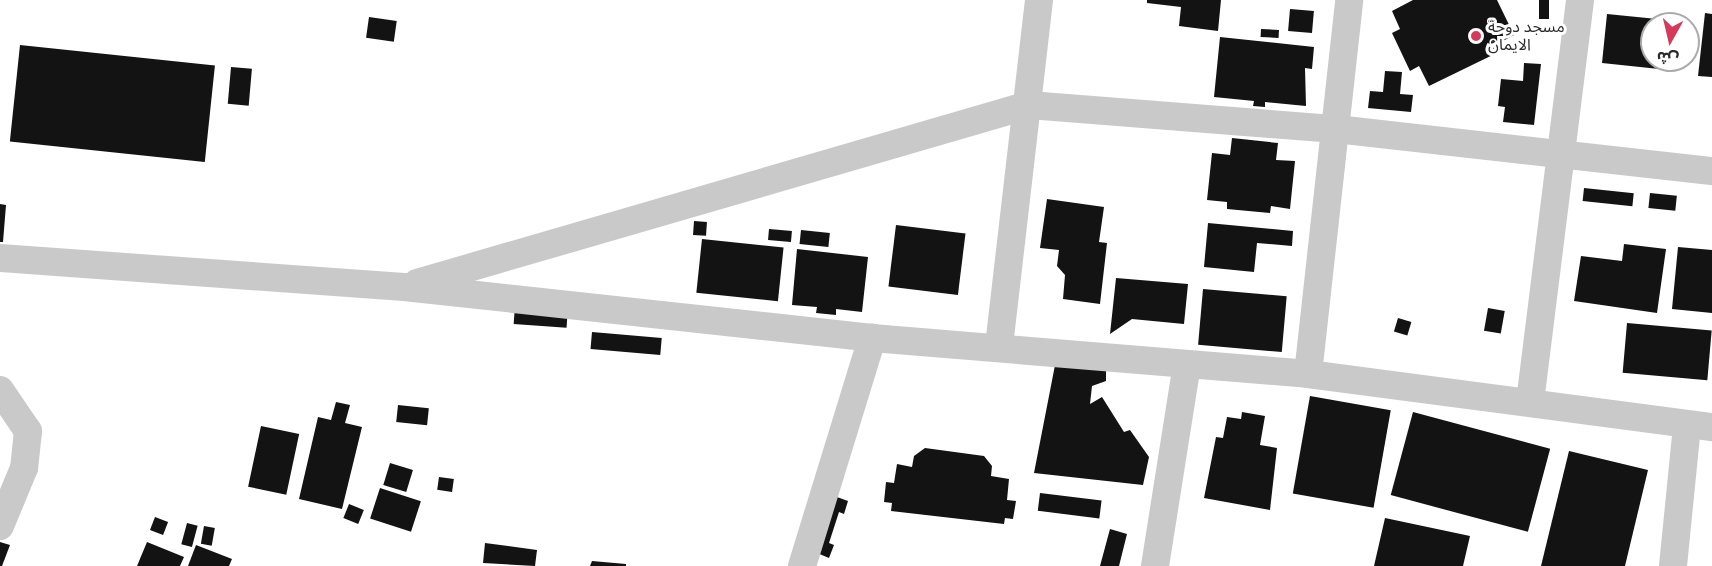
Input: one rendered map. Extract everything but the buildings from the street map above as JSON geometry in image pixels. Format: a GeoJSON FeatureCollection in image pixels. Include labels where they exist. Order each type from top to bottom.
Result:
{"type":"FeatureCollection","features":[{"type":"Feature","properties":{"kind":"street"},"geometry":{"type":"LineString","coordinates":[[999,346],[1029,105],[1039,0]]}},
{"type":"Feature","properties":{"kind":"street"},"geometry":{"type":"LineString","coordinates":[[1308,374],[1349,0]]}},
{"type":"Feature","properties":{"kind":"street"},"geometry":{"type":"LineString","coordinates":[[1530,402],[1580,0]]}},
{"type":"Feature","properties":{"kind":"street"},"geometry":{"type":"LineString","coordinates":[[404,287],[1029,105],[1336,129],[1712,171]]}},
{"type":"Feature","properties":{"kind":"street"},"geometry":{"type":"LineString","coordinates":[[0,258],[404,287],[872,338],[999,346],[1187,365],[1308,374],[1699,426],[1673,566]]}},
{"type":"Feature","properties":{"kind":"street"},"geometry":{"type":"LineString","coordinates":[[802,566],[872,338]]}},
{"type":"Feature","properties":{"kind":"street"},"geometry":{"type":"LineString","coordinates":[[1155,566],[1187,365]]}},
{"type":"Feature","properties":{"kind":"street"},"geometry":{"type":"LineString","coordinates":[[0,390],[28,430],[24,468],[0,526]]}},
{"type":"Feature","properties":{"kind":"place","name":"مسجد دوحة الايمان"},"geometry":{"type":"Point","coordinates":[1476,36]}}]}
